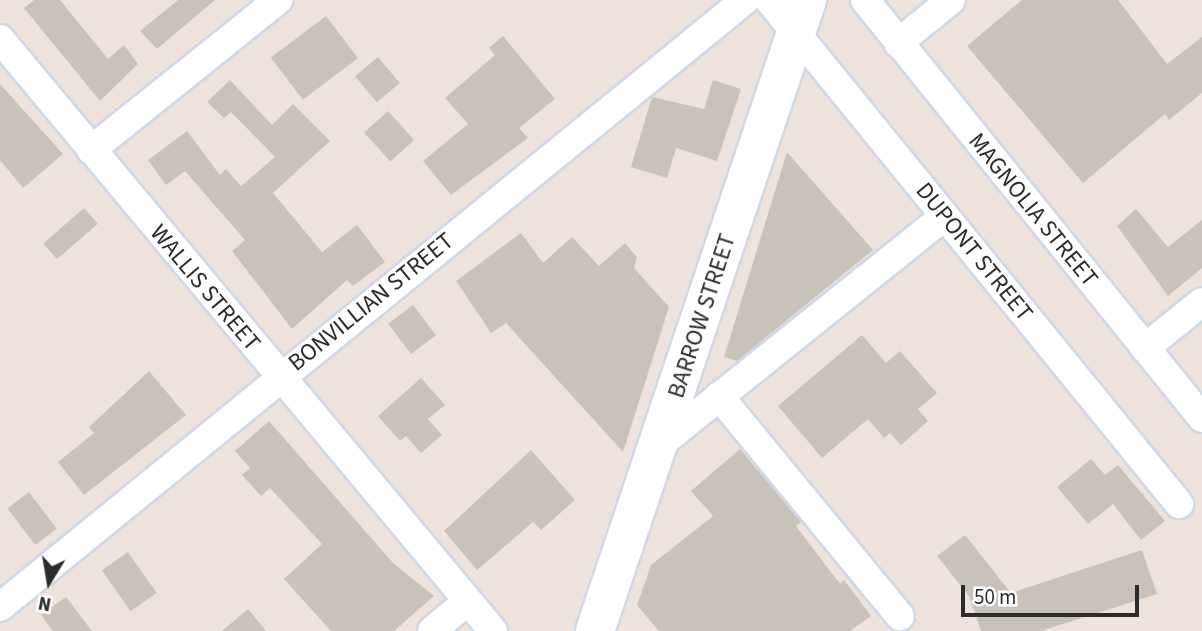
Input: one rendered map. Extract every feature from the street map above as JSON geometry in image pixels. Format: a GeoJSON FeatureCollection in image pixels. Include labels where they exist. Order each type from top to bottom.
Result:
{"type":"FeatureCollection","features":[{"type":"Feature","properties":{"kind":"main road","name":"BARROW STREET"},"geometry":{"type":"LineString","coordinates":[[595,631],[802,16]]}},
{"type":"Feature","properties":{"kind":"street"},"geometry":{"type":"LineString","coordinates":[[91,150],[278,0]]}},
{"type":"Feature","properties":{"kind":"street","name":"BONVILLIAN STREET"},"geometry":{"type":"LineString","coordinates":[[0,607],[279,376],[745,0]]}},
{"type":"Feature","properties":{"kind":"street","name":"DUPONT STREET"},"geometry":{"type":"LineString","coordinates":[[769,0],[802,16],[945,216],[1179,504]]}},
{"type":"Feature","properties":{"kind":"street","name":"MAGNOLIA STREET"},"geometry":{"type":"LineString","coordinates":[[865,0],[1202,418]]}},
{"type":"Feature","properties":{"kind":"street"},"geometry":{"type":"LineString","coordinates":[[898,43],[951,0]]}},
{"type":"Feature","properties":{"kind":"street","name":"WALLIS STREET"},"geometry":{"type":"LineString","coordinates":[[0,39],[466,602],[493,631]]}},
{"type":"Feature","properties":{"kind":"street"},"geometry":{"type":"LineString","coordinates":[[659,445],[945,216]]}},
{"type":"Feature","properties":{"kind":"street"},"geometry":{"type":"LineString","coordinates":[[1145,348],[1202,302]]}},
{"type":"Feature","properties":{"kind":"street"},"geometry":{"type":"LineString","coordinates":[[719,396],[900,616]]}},
{"type":"Feature","properties":{"kind":"street"},"geometry":{"type":"LineString","coordinates":[[432,631],[466,602]]}},
{"type":"Feature","properties":{"kind":"building"},"geometry":{"type":"Polygon","coordinates":[[[34,0],[60,0],[108,59],[124,45],[138,64],[100,101],[24,8],[34,0]]]}},
{"type":"Feature","properties":{"kind":"building"},"geometry":{"type":"Polygon","coordinates":[[[178,0],[215,0],[157,49],[140,31],[178,0]]]}},
{"type":"Feature","properties":{"kind":"building"},"geometry":{"type":"Polygon","coordinates":[[[1022,0],[1118,0],[1167,64],[1202,37],[1202,93],[1169,120],[1165,114],[1083,183],[967,46],[1022,0]]]}},
{"type":"Feature","properties":{"kind":"building"},"geometry":{"type":"Polygon","coordinates":[[[326,16],[358,58],[303,100],[271,58],[326,16]]]}},
{"type":"Feature","properties":{"kind":"building"},"geometry":{"type":"Polygon","coordinates":[[[503,36],[555,99],[519,128],[528,138],[451,195],[423,161],[468,124],[445,98],[495,55],[489,48],[503,36]]]}},
{"type":"Feature","properties":{"kind":"building"},"geometry":{"type":"Polygon","coordinates":[[[378,57],[400,83],[377,102],[355,76],[378,57]]]}},
{"type":"Feature","properties":{"kind":"building"},"geometry":{"type":"Polygon","coordinates":[[[230,80],[272,125],[293,104],[330,141],[273,193],[322,252],[357,225],[385,262],[353,286],[347,280],[292,329],[232,251],[245,240],[185,171],[166,185],[148,160],[187,131],[220,175],[226,169],[241,186],[275,157],[231,112],[224,118],[207,102],[230,80]]]}},
{"type":"Feature","properties":{"kind":"building"},"geometry":{"type":"Polygon","coordinates":[[[713,80],[741,89],[717,161],[676,148],[667,178],[631,167],[652,97],[704,109],[713,80]]]}},
{"type":"Feature","properties":{"kind":"building"},"geometry":{"type":"Polygon","coordinates":[[[0,84],[63,154],[23,188],[0,160],[0,84]]]}},
{"type":"Feature","properties":{"kind":"building"},"geometry":{"type":"Polygon","coordinates":[[[388,111],[414,140],[390,161],[364,132],[388,111]]]}},
{"type":"Feature","properties":{"kind":"building"},"geometry":{"type":"Polygon","coordinates":[[[787,152],[873,250],[737,361],[724,357],[787,152]]]}},
{"type":"Feature","properties":{"kind":"building"},"geometry":{"type":"Polygon","coordinates":[[[84,208],[98,224],[57,259],[43,243],[84,208]]]}},
{"type":"Feature","properties":{"kind":"building"},"geometry":{"type":"Polygon","coordinates":[[[1136,209],[1168,247],[1202,220],[1202,268],[1168,296],[1117,226],[1136,209]]]}},
{"type":"Feature","properties":{"kind":"building"},"geometry":{"type":"Polygon","coordinates":[[[521,233],[543,263],[572,237],[599,266],[625,243],[637,257],[634,268],[669,307],[623,452],[506,323],[491,333],[456,281],[521,233]]]}},
{"type":"Feature","properties":{"kind":"building"},"geometry":{"type":"Polygon","coordinates":[[[413,305],[436,335],[411,354],[388,324],[413,305]]]}},
{"type":"Feature","properties":{"kind":"building"},"geometry":{"type":"Polygon","coordinates":[[[862,335],[886,363],[900,351],[937,393],[918,409],[928,421],[901,445],[890,433],[884,438],[868,419],[822,458],[778,406],[862,335]]]}},
{"type":"Feature","properties":{"kind":"building"},"geometry":{"type":"Polygon","coordinates":[[[149,371],[186,415],[84,495],[58,462],[94,433],[89,427],[149,371]]]}},
{"type":"Feature","properties":{"kind":"building"},"geometry":{"type":"Polygon","coordinates":[[[421,378],[445,405],[428,419],[442,435],[421,453],[406,436],[400,441],[378,416],[421,378]]]}},
{"type":"Feature","properties":{"kind":"building"},"geometry":{"type":"Polygon","coordinates":[[[269,421],[393,563],[434,596],[394,631],[331,631],[284,579],[322,544],[270,488],[261,496],[242,475],[250,468],[235,451],[269,421]]]}},
{"type":"Feature","properties":{"kind":"building"},"geometry":{"type":"Polygon","coordinates":[[[740,449],[801,522],[796,526],[840,584],[844,580],[871,616],[850,631],[659,631],[637,605],[651,565],[713,516],[691,491],[740,449]]]}},
{"type":"Feature","properties":{"kind":"building"},"geometry":{"type":"Polygon","coordinates":[[[531,450],[575,500],[541,530],[533,522],[477,570],[444,531],[531,450]]]}},
{"type":"Feature","properties":{"kind":"building"},"geometry":{"type":"Polygon","coordinates":[[[1091,459],[1105,475],[1118,465],[1165,521],[1141,540],[1113,504],[1088,524],[1057,487],[1091,459]]]}},
{"type":"Feature","properties":{"kind":"building"},"geometry":{"type":"Polygon","coordinates":[[[29,492],[57,529],[35,545],[7,508],[29,492]]]}},
{"type":"Feature","properties":{"kind":"building"},"geometry":{"type":"Polygon","coordinates":[[[965,535],[1011,593],[1142,550],[1157,594],[1041,631],[981,631],[969,596],[937,556],[965,535]]]}},
{"type":"Feature","properties":{"kind":"building"},"geometry":{"type":"Polygon","coordinates":[[[128,552],[157,593],[130,611],[102,570],[128,552]]]}},
{"type":"Feature","properties":{"kind":"building"},"geometry":{"type":"Polygon","coordinates":[[[66,597],[92,631],[53,631],[41,615],[66,597]]]}},
{"type":"Feature","properties":{"kind":"building"},"geometry":{"type":"Polygon","coordinates":[[[248,609],[266,631],[222,631],[248,609]]]}}]}
